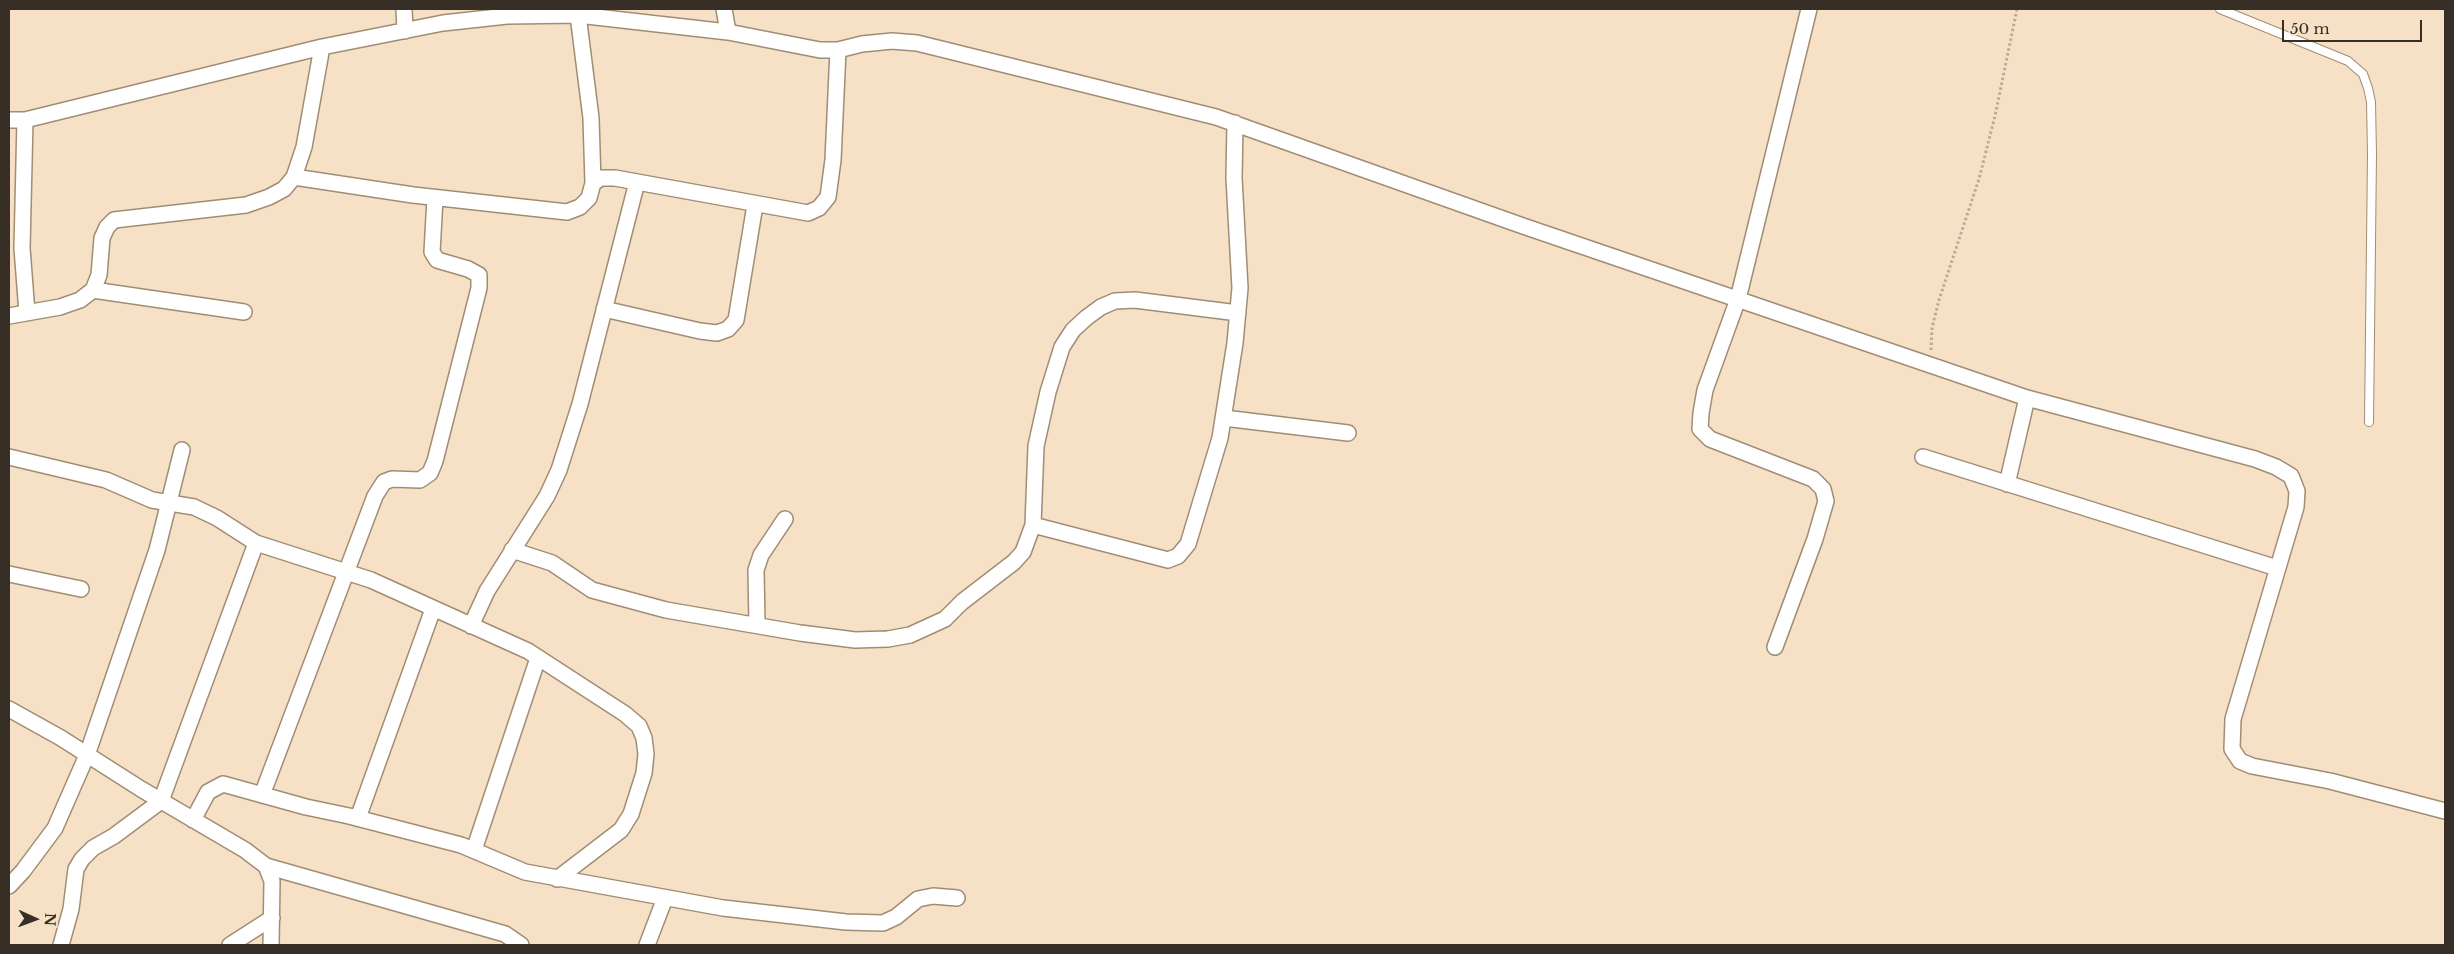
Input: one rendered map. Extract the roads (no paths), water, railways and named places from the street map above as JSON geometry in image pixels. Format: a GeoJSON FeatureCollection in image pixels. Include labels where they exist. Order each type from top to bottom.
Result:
{"type":"FeatureCollection","features":[{"type":"Feature","properties":{"kind":"street"},"geometry":{"type":"LineString","coordinates":[[404,9],[405,31]]}},
{"type":"Feature","properties":{"kind":"street"},"geometry":{"type":"LineString","coordinates":[[724,9],[728,32]]}},
{"type":"Feature","properties":{"kind":"street"},"geometry":{"type":"LineString","coordinates":[[1775,647],[1816,539],[1826,500],[1823,489],[1813,479],[1710,440],[1700,428],[1705,390],[1738,300],[1809,9]]}},
{"type":"Feature","properties":{"kind":"street"},"geometry":{"type":"LineString","coordinates":[[294,177],[435,198],[567,212],[580,207],[589,198],[593,183],[591,118],[578,15]]}},
{"type":"Feature","properties":{"kind":"street"},"geometry":{"type":"LineString","coordinates":[[9,120],[24,120],[322,47],[405,31],[472,19],[578,15],[728,32],[820,50],[838,50],[862,44],[892,41],[917,43],[1234,124],[1523,226],[2026,398],[2255,459],[2276,467],[2291,476],[2297,491],[2296,507],[2233,719],[2232,749],[2240,761],[2252,766],[2330,781],[2445,811]]}},
{"type":"Feature","properties":{"kind":"street"},"geometry":{"type":"LineString","coordinates":[[9,316],[80,300],[93,290],[99,275],[102,238],[107,227],[114,220],[246,205],[269,198],[284,189],[294,177],[304,147],[322,47]]}},
{"type":"Feature","properties":{"kind":"street"},"geometry":{"type":"LineString","coordinates":[[593,183],[602,178],[637,182],[808,214],[819,208],[828,197],[833,160],[838,50]]}},
{"type":"Feature","properties":{"kind":"street"},"geometry":{"type":"LineString","coordinates":[[24,120],[15,223],[27,313]]}},
{"type":"Feature","properties":{"kind":"street"},"geometry":{"type":"LineString","coordinates":[[1033,525],[1168,560],[1178,556],[1188,544],[1213,466],[1224,418],[1238,313],[1240,288],[1234,178],[1234,124]]}},
{"type":"Feature","properties":{"kind":"street"},"geometry":{"type":"LineString","coordinates":[[471,626],[487,591],[547,496],[559,470],[572,432],[637,182]]}},
{"type":"Feature","properties":{"kind":"street"},"geometry":{"type":"LineString","coordinates":[[262,795],[375,496],[384,482],[392,478],[420,480],[430,473],[436,461],[479,288],[479,275],[468,269],[437,260],[432,252],[435,198]]}},
{"type":"Feature","properties":{"kind":"street"},"geometry":{"type":"LineString","coordinates":[[604,309],[700,331],[717,333],[728,329],[736,320],[755,205]]}},
{"type":"Feature","properties":{"kind":"street"},"geometry":{"type":"LineString","coordinates":[[93,290],[244,312]]}},
{"type":"Feature","properties":{"kind":"street"},"geometry":{"type":"LineString","coordinates":[[512,550],[552,563],[567,571],[575,580],[592,590],[612,597],[666,610],[856,640],[888,639],[927,629],[945,619],[962,602],[1014,562],[1023,552],[1033,525],[1036,446],[1041,422],[1055,367],[1062,347],[1073,330],[1101,307],[1115,301],[1135,300],[1238,313]]}},
{"type":"Feature","properties":{"kind":"street"},"geometry":{"type":"LineString","coordinates":[[2007,484],[2026,398]]}},
{"type":"Feature","properties":{"kind":"street"},"geometry":{"type":"LineString","coordinates":[[1224,418],[1348,433]]}},
{"type":"Feature","properties":{"kind":"street"},"geometry":{"type":"LineString","coordinates":[[9,886],[23,871],[55,828],[87,755],[157,550],[182,450]]}},
{"type":"Feature","properties":{"kind":"street"},"geometry":{"type":"LineString","coordinates":[[9,457],[106,480],[152,500],[194,508],[217,518],[256,542],[371,580],[538,658],[625,714],[640,726],[644,738],[644,773],[631,814],[621,830],[558,879]]}},
{"type":"Feature","properties":{"kind":"street"},"geometry":{"type":"LineString","coordinates":[[1923,457],[2277,568]]}},
{"type":"Feature","properties":{"kind":"street"},"geometry":{"type":"LineString","coordinates":[[757,625],[756,570],[761,555],[785,519]]}},
{"type":"Feature","properties":{"kind":"street"},"geometry":{"type":"LineString","coordinates":[[61,945],[72,909],[76,870],[82,859],[94,848],[114,836],[161,800],[256,542]]}},
{"type":"Feature","properties":{"kind":"street"},"geometry":{"type":"LineString","coordinates":[[9,574],[81,590]]}},
{"type":"Feature","properties":{"kind":"street"},"geometry":{"type":"LineString","coordinates":[[358,818],[433,609]]}},
{"type":"Feature","properties":{"kind":"street"},"geometry":{"type":"LineString","coordinates":[[474,850],[538,658]]}},
{"type":"Feature","properties":{"kind":"street"},"geometry":{"type":"LineString","coordinates":[[9,708],[245,850],[266,866],[505,934],[521,945]]}},
{"type":"Feature","properties":{"kind":"street"},"geometry":{"type":"LineString","coordinates":[[194,820],[208,792],[223,784],[474,850],[525,872],[724,908],[865,923],[882,923],[896,917],[918,900],[933,896],[957,898]]}},
{"type":"Feature","properties":{"kind":"street"},"geometry":{"type":"LineString","coordinates":[[266,866],[272,881],[271,945]]}},
{"type":"Feature","properties":{"kind":"street"},"geometry":{"type":"LineString","coordinates":[[647,945],[665,898]]}},
{"type":"Feature","properties":{"kind":"street"},"geometry":{"type":"LineString","coordinates":[[230,945],[272,918]]}},
{"type":"Feature","properties":{"kind":"lane"},"geometry":{"type":"LineString","coordinates":[[2220,9],[2348,61],[2363,74],[2371,102],[2372,154],[2369,422]]}}]}
